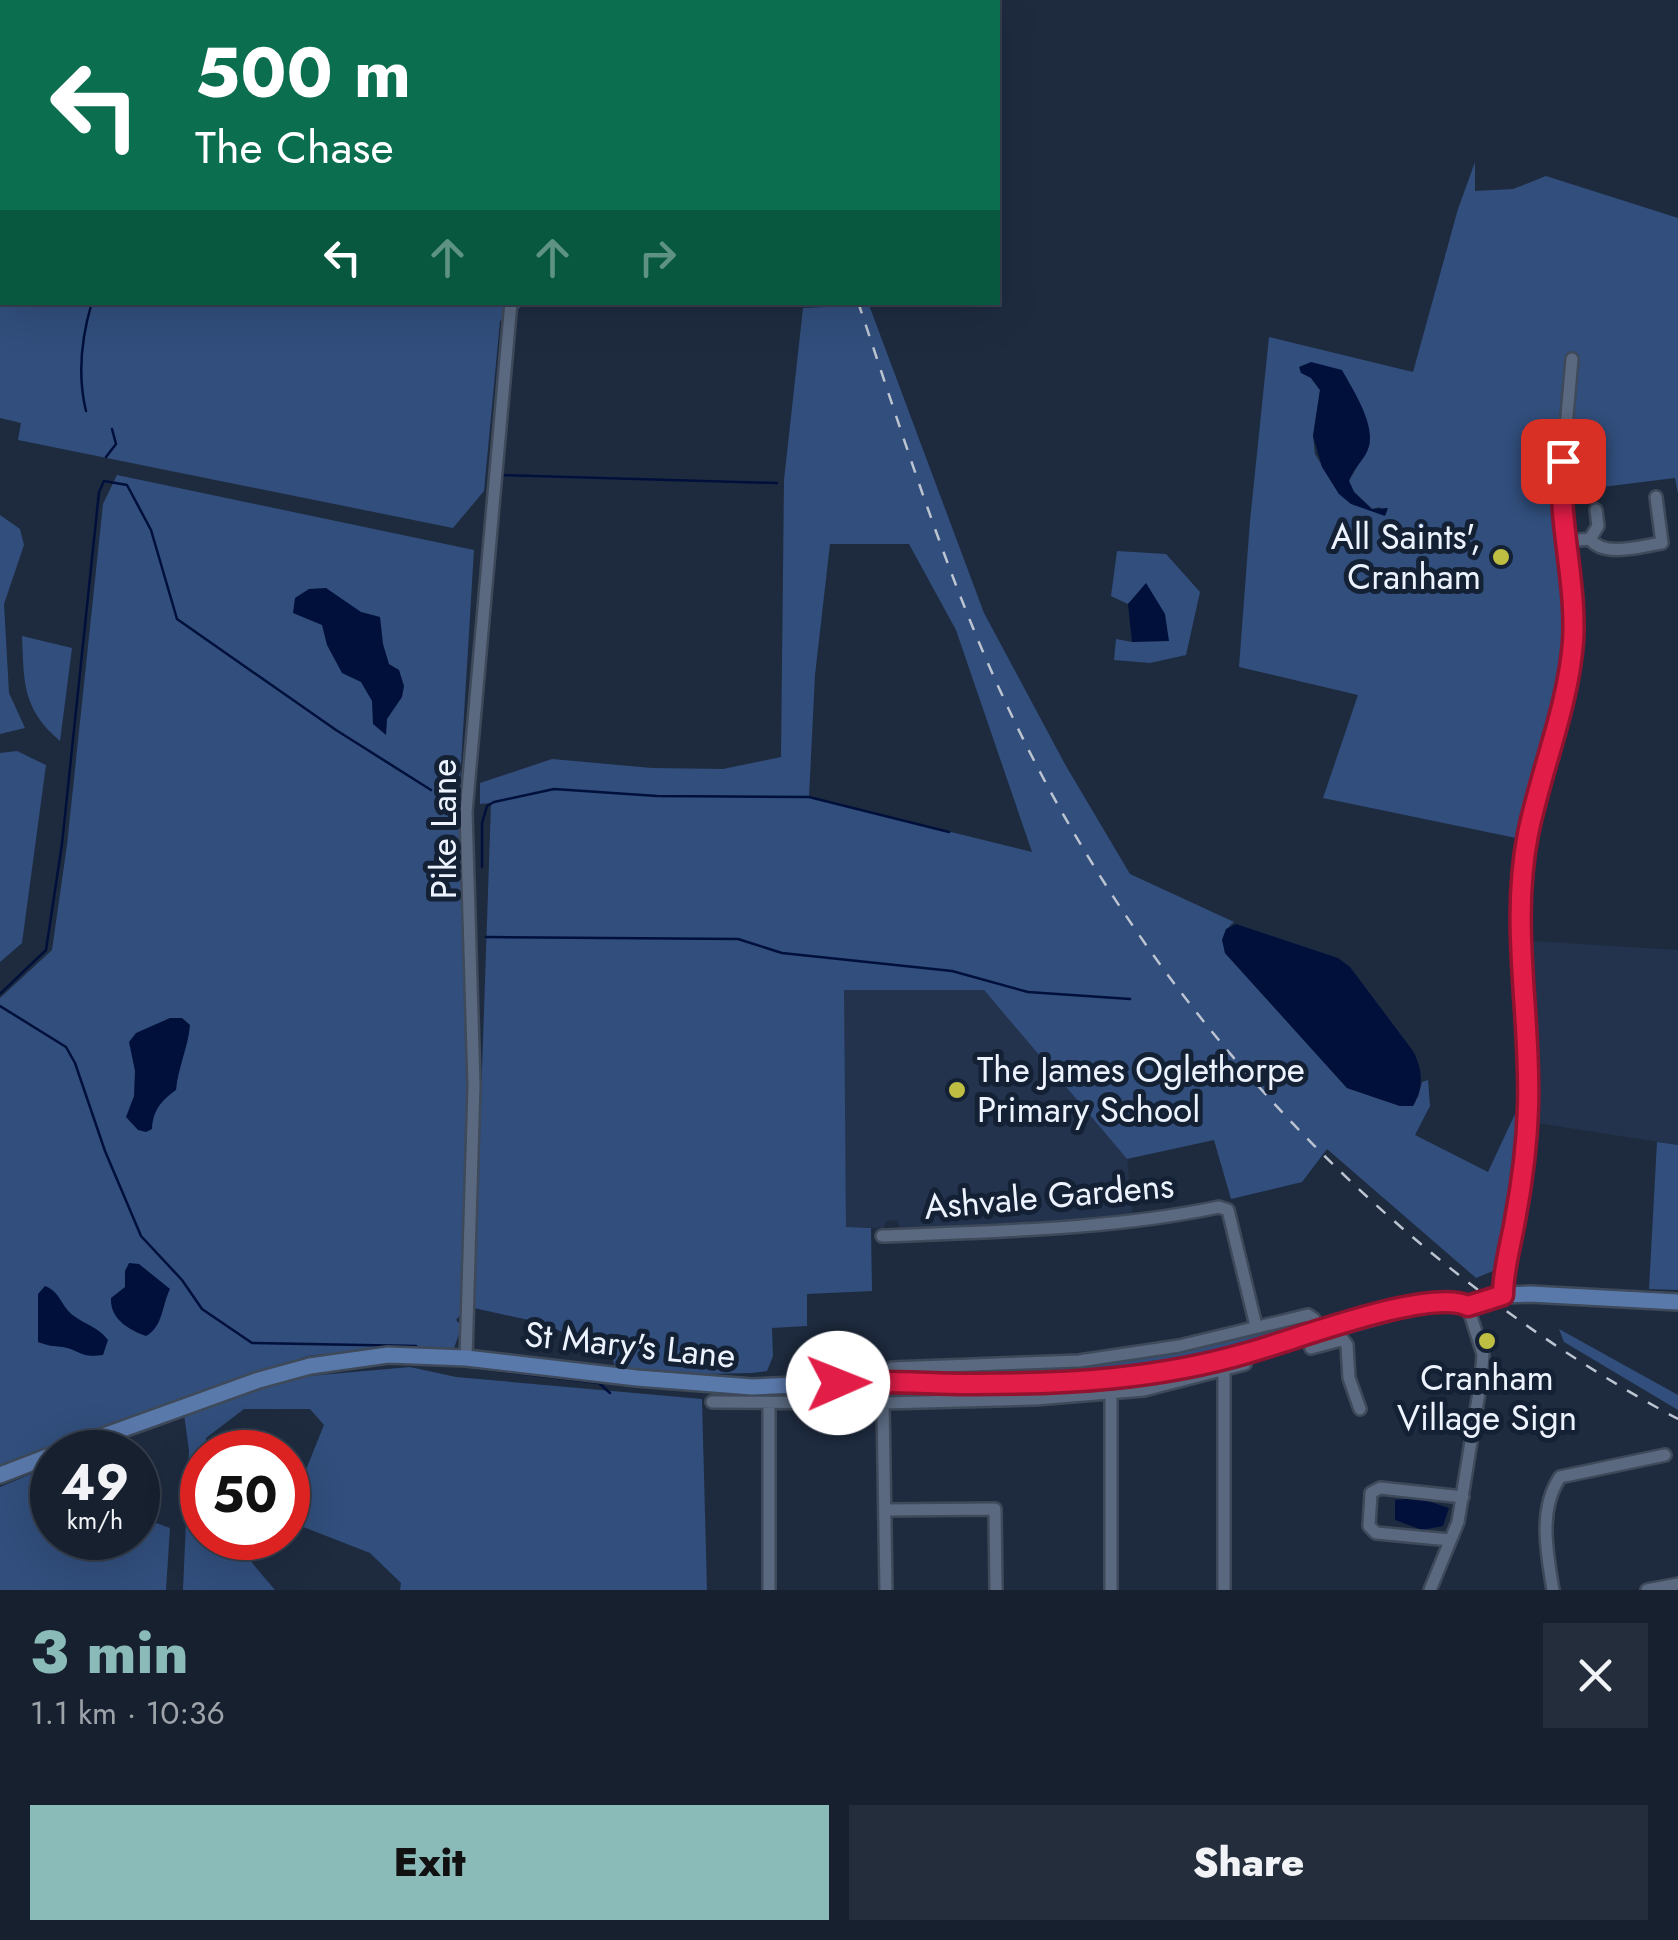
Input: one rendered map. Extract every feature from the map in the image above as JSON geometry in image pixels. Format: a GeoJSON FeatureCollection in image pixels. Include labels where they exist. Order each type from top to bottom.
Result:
{"type":"FeatureCollection","features":[{"type":"Feature","properties":{"kind":"main road","name":"St Mary's Lane"},"geometry":{"type":"LineString","coordinates":[[119,1430],[214,1394],[310,1366],[388,1355],[466,1358],[753,1395],[888,1382],[1092,1381],[1186,1369],[1331,1333],[1413,1306],[1454,1302],[1468,1306],[1503,1295],[1678,1302]]}},
{"type":"Feature","properties":{"kind":"main road","name":"St Mary's Lane"},"geometry":{"type":"LineString","coordinates":[[0,1476],[30,1464]]}},
{"type":"Feature","properties":{"kind":"street","name":"Pike Lane"},"geometry":{"type":"LineString","coordinates":[[466,1358],[474,1105],[466,812],[511,305]]}},
{"type":"Feature","properties":{"kind":"street"},"geometry":{"type":"LineString","coordinates":[[1503,1295],[1522,1183],[1528,1105],[1528,1029],[1518,921],[1528,836],[1569,672],[1573,638],[1572,582],[1560,494],[1572,359]]}},
{"type":"Feature","properties":{"kind":"street"},"geometry":{"type":"LineString","coordinates":[[1590,539],[1595,546],[1607,550],[1662,544],[1656,498]]}},
{"type":"Feature","properties":{"kind":"street"},"geometry":{"type":"LineString","coordinates":[[1590,539],[1598,526],[1596,510]]}},
{"type":"Feature","properties":{"kind":"street"},"geometry":{"type":"LineString","coordinates":[[1566,540],[1590,539]]}},
{"type":"Feature","properties":{"kind":"street","name":"Ashvale Gardens"},"geometry":{"type":"LineString","coordinates":[[882,1236],[1062,1229],[1154,1220],[1219,1206],[1228,1210],[1256,1326]]}},
{"type":"Feature","properties":{"kind":"street"},"geometry":{"type":"LineString","coordinates":[[1430,1590],[1463,1497],[1483,1363],[1468,1306]]}},
{"type":"Feature","properties":{"kind":"street"},"geometry":{"type":"LineString","coordinates":[[888,1382],[892,1368],[1078,1360],[1149,1352],[1308,1315],[1348,1346],[1348,1378],[1360,1408]]}},
{"type":"Feature","properties":{"kind":"street"},"geometry":{"type":"LineString","coordinates":[[1310,1348],[1331,1333]]}},
{"type":"Feature","properties":{"kind":"street"},"geometry":{"type":"LineString","coordinates":[[712,1402],[753,1395],[770,1404],[1111,1394],[1168,1385],[1245,1364],[1242,1355]]}},
{"type":"Feature","properties":{"kind":"street"},"geometry":{"type":"LineString","coordinates":[[1224,1369],[1224,1590]]}},
{"type":"Feature","properties":{"kind":"street"},"geometry":{"type":"LineString","coordinates":[[1111,1394],[1111,1590]]}},
{"type":"Feature","properties":{"kind":"street"},"geometry":{"type":"LineString","coordinates":[[883,1403],[886,1590]]}},
{"type":"Feature","properties":{"kind":"street"},"geometry":{"type":"LineString","coordinates":[[769,1590],[770,1404]]}},
{"type":"Feature","properties":{"kind":"street"},"geometry":{"type":"LineString","coordinates":[[1552,1590],[1546,1551],[1547,1518],[1550,1492],[1560,1478],[1665,1456]]}},
{"type":"Feature","properties":{"kind":"street"},"geometry":{"type":"LineString","coordinates":[[1450,1540],[1376,1533],[1369,1526],[1372,1493],[1380,1488],[1463,1497]]}},
{"type":"Feature","properties":{"kind":"street"},"geometry":{"type":"LineString","coordinates":[[886,1510],[995,1509],[996,1590]]}},
{"type":"Feature","properties":{"kind":"street"},"geometry":{"type":"LineString","coordinates":[[1648,1590],[1678,1584]]}},
{"type":"Feature","properties":{"kind":"shaded area"},"geometry":{"type":"Polygon","coordinates":[[[1475,162],[1475,191],[1513,189],[1546,176],[1678,218],[1678,494],[1675,478],[1554,493],[1565,567],[1561,676],[1516,838],[1323,798],[1358,695],[1239,667],[1269,337],[1413,372],[1475,162]],[[1311,378],[1320,390],[1313,436],[1315,454],[1339,494],[1382,514],[1380,507],[1372,509],[1354,492],[1349,481],[1370,443],[1311,378]]]}},
{"type":"Feature","properties":{"kind":"shaded area"},"geometry":{"type":"Polygon","coordinates":[[[0,305],[524,305],[500,321],[484,491],[453,528],[18,440],[21,423],[0,418],[0,305]]]}},
{"type":"Feature","properties":{"kind":"shaded area"},"geometry":{"type":"Polygon","coordinates":[[[869,305],[984,613],[1066,766],[1130,874],[1234,922],[1224,936],[1225,953],[1347,1088],[1400,1106],[1418,1097],[1422,1082],[1428,1080],[1430,1106],[1415,1135],[1488,1172],[1515,1114],[1511,1193],[1493,1271],[1476,1278],[1327,1149],[1302,1182],[1231,1199],[1214,1140],[1127,1159],[984,990],[844,990],[846,1227],[871,1228],[872,1291],[807,1294],[807,1326],[772,1328],[773,1356],[767,1371],[751,1373],[656,1375],[616,1371],[613,1360],[547,1324],[474,1308],[491,803],[480,804],[480,783],[552,759],[652,768],[723,769],[781,757],[784,480],[803,308],[869,305]],[[830,544],[815,675],[809,797],[1032,852],[956,630],[909,544],[830,544]]]}},
{"type":"Feature","properties":{"kind":"shaded area"},"geometry":{"type":"Polygon","coordinates":[[[1311,362],[1342,370],[1362,407],[1369,427],[1369,446],[1349,481],[1354,492],[1372,509],[1388,508],[1385,516],[1351,504],[1339,494],[1322,467],[1313,436],[1320,390],[1299,367],[1311,362]]]}},
{"type":"Feature","properties":{"kind":"shaded area"},"geometry":{"type":"Polygon","coordinates":[[[117,475],[474,550],[458,814],[463,847],[468,1085],[462,1313],[456,1320],[462,1326],[454,1348],[389,1347],[307,1356],[100,1430],[30,1430],[30,1455],[0,1466],[0,998],[52,950],[103,504],[117,475]]]}},
{"type":"Feature","properties":{"kind":"shaded area"},"geometry":{"type":"Polygon","coordinates":[[[0,515],[20,529],[24,545],[4,604],[9,693],[25,728],[0,734],[0,515]]]}},
{"type":"Feature","properties":{"kind":"shaded area"},"geometry":{"type":"Polygon","coordinates":[[[1117,551],[1166,554],[1200,592],[1186,655],[1150,663],[1114,660],[1116,639],[1132,642],[1147,584],[1128,604],[1111,596],[1117,551]]]}},
{"type":"Feature","properties":{"kind":"shaded area"},"geometry":{"type":"Polygon","coordinates":[[[1146,583],[1165,614],[1169,641],[1132,642],[1128,604],[1146,583]]]}},
{"type":"Feature","properties":{"kind":"shaded area"},"geometry":{"type":"Polygon","coordinates":[[[326,588],[361,612],[380,617],[389,664],[399,670],[404,686],[402,697],[387,719],[386,735],[373,724],[372,701],[361,682],[342,673],[327,645],[322,625],[293,613],[295,598],[309,589],[326,588]]]}},
{"type":"Feature","properties":{"kind":"shaded area"},"geometry":{"type":"Polygon","coordinates":[[[22,636],[72,648],[60,741],[32,706],[25,681],[22,636]]]}},
{"type":"Feature","properties":{"kind":"shaded area"},"geometry":{"type":"Polygon","coordinates":[[[17,751],[46,765],[22,943],[0,962],[0,753],[17,751]]]}},
{"type":"Feature","properties":{"kind":"shaded area"},"geometry":{"type":"Polygon","coordinates":[[[1236,924],[1338,958],[1350,967],[1413,1051],[1420,1085],[1413,1106],[1400,1106],[1347,1088],[1225,953],[1222,940],[1226,929],[1236,924]]]}},
{"type":"Feature","properties":{"kind":"shaded area"},"geometry":{"type":"Polygon","coordinates":[[[1532,941],[1678,950],[1678,1145],[1531,1122],[1532,941]]]}},
{"type":"Feature","properties":{"kind":"shaded area","name":"The James Oglethorpe Primary School"},"geometry":{"type":"Polygon","coordinates":[[[843,990],[984,990],[1127,1159],[1133,1216],[1062,1223],[900,1228],[897,1220],[886,1221],[884,1228],[846,1227],[843,990]]]}},
{"type":"Feature","properties":{"kind":"shaded area"},"geometry":{"type":"Polygon","coordinates":[[[170,1018],[182,1018],[190,1025],[187,1042],[176,1090],[159,1106],[152,1129],[146,1132],[138,1130],[126,1117],[134,1096],[135,1071],[129,1042],[136,1033],[170,1018]]]}},
{"type":"Feature","properties":{"kind":"shaded area"},"geometry":{"type":"Polygon","coordinates":[[[1657,1142],[1678,1145],[1678,1290],[1649,1289],[1657,1142]]]}},
{"type":"Feature","properties":{"kind":"shaded area"},"geometry":{"type":"Polygon","coordinates":[[[129,1263],[139,1264],[170,1289],[159,1321],[146,1336],[121,1322],[111,1305],[111,1298],[125,1287],[129,1263]]]}},
{"type":"Feature","properties":{"kind":"shaded area"},"geometry":{"type":"Polygon","coordinates":[[[45,1286],[78,1319],[108,1340],[103,1355],[85,1355],[38,1342],[38,1294],[45,1286]]]}},
{"type":"Feature","properties":{"kind":"shaded area"},"geometry":{"type":"Polygon","coordinates":[[[1309,1320],[1311,1327],[1197,1362],[1070,1379],[897,1376],[899,1370],[1081,1363],[1309,1320]]]}},
{"type":"Feature","properties":{"kind":"shaded area"},"geometry":{"type":"Polygon","coordinates":[[[1559,1329],[1678,1395],[1678,1410],[1564,1342],[1559,1329]]]}},
{"type":"Feature","properties":{"kind":"shaded area"},"geometry":{"type":"Polygon","coordinates":[[[410,1367],[456,1377],[702,1399],[707,1590],[400,1590],[401,1583],[370,1553],[310,1530],[310,1460],[324,1425],[310,1409],[244,1409],[216,1430],[186,1430],[184,1414],[286,1378],[410,1367]]]}},
{"type":"Feature","properties":{"kind":"shaded area"},"geometry":{"type":"Polygon","coordinates":[[[1143,1383],[1064,1393],[758,1396],[885,1386],[1060,1387],[1143,1383]]]}},
{"type":"Feature","properties":{"kind":"shaded area"},"geometry":{"type":"Polygon","coordinates":[[[30,1474],[30,1560],[160,1560],[160,1524],[170,1528],[166,1590],[0,1590],[0,1487],[30,1474]]]}},
{"type":"Feature","properties":{"kind":"shaded area"},"geometry":{"type":"Polygon","coordinates":[[[1418,1498],[1449,1508],[1443,1526],[1422,1530],[1395,1520],[1395,1500],[1418,1498]]]}},
{"type":"Feature","properties":{"kind":"shaded area"},"geometry":{"type":"Polygon","coordinates":[[[184,1560],[250,1560],[275,1590],[183,1590],[184,1560]]]}},
{"type":"Feature","properties":{"kind":"waterway"},"geometry":{"type":"LineString","coordinates":[[86,411],[82,356],[91,305]]}},
{"type":"Feature","properties":{"kind":"waterway"},"geometry":{"type":"LineString","coordinates":[[106,457],[116,444],[112,429]]}},
{"type":"Feature","properties":{"kind":"waterway"},"geometry":{"type":"LineString","coordinates":[[499,475],[777,483]]}},
{"type":"Feature","properties":{"kind":"waterway"},"geometry":{"type":"LineString","coordinates":[[0,994],[46,950],[62,844],[99,492],[104,481],[127,485],[151,530],[177,619],[336,730],[431,790]]}},
{"type":"Feature","properties":{"kind":"waterway"},"geometry":{"type":"LineString","coordinates":[[482,867],[482,823],[487,806],[554,789],[657,796],[809,797],[949,832]]}},
{"type":"Feature","properties":{"kind":"waterway"},"geometry":{"type":"LineString","coordinates":[[486,937],[738,939],[782,953],[952,971],[1028,992],[1130,999]]}},
{"type":"Feature","properties":{"kind":"waterway"},"geometry":{"type":"LineString","coordinates":[[0,1006],[66,1047],[141,1236],[182,1280],[202,1309],[252,1343],[416,1346]]}},
{"type":"Feature","properties":{"kind":"waterway"},"geometry":{"type":"LineString","coordinates":[[475,1368],[599,1383],[610,1393]]}},
{"type":"Feature","properties":{"kind":"railway"},"geometry":{"type":"LineString","coordinates":[[859,305],[944,553],[1004,699],[1061,810],[1127,917],[1201,1018],[1283,1113],[1372,1201],[1468,1282],[1570,1355],[1678,1419]]}},
{"type":"Feature","properties":{"kind":"place","name":"All Saints', Cranham"},"geometry":{"type":"Point","coordinates":[1501,557]}},
{"type":"Feature","properties":{"kind":"place","name":"The James Oglethorpe Primary School"},"geometry":{"type":"Point","coordinates":[957,1090]}},
{"type":"Feature","properties":{"kind":"place","name":"Cranham Village Sign"},"geometry":{"type":"Point","coordinates":[1487,1341]}},
{"type":"Feature","properties":{"kind":"route"},"geometry":{"type":"LineString","coordinates":[[838,1383],[974,1384],[1138,1377],[1242,1355],[1386,1312],[1440,1303],[1468,1306],[1503,1295],[1527,1134],[1528,1029],[1518,921],[1528,836],[1569,672],[1573,638],[1572,582],[1560,494],[1563,461]]}}]}
